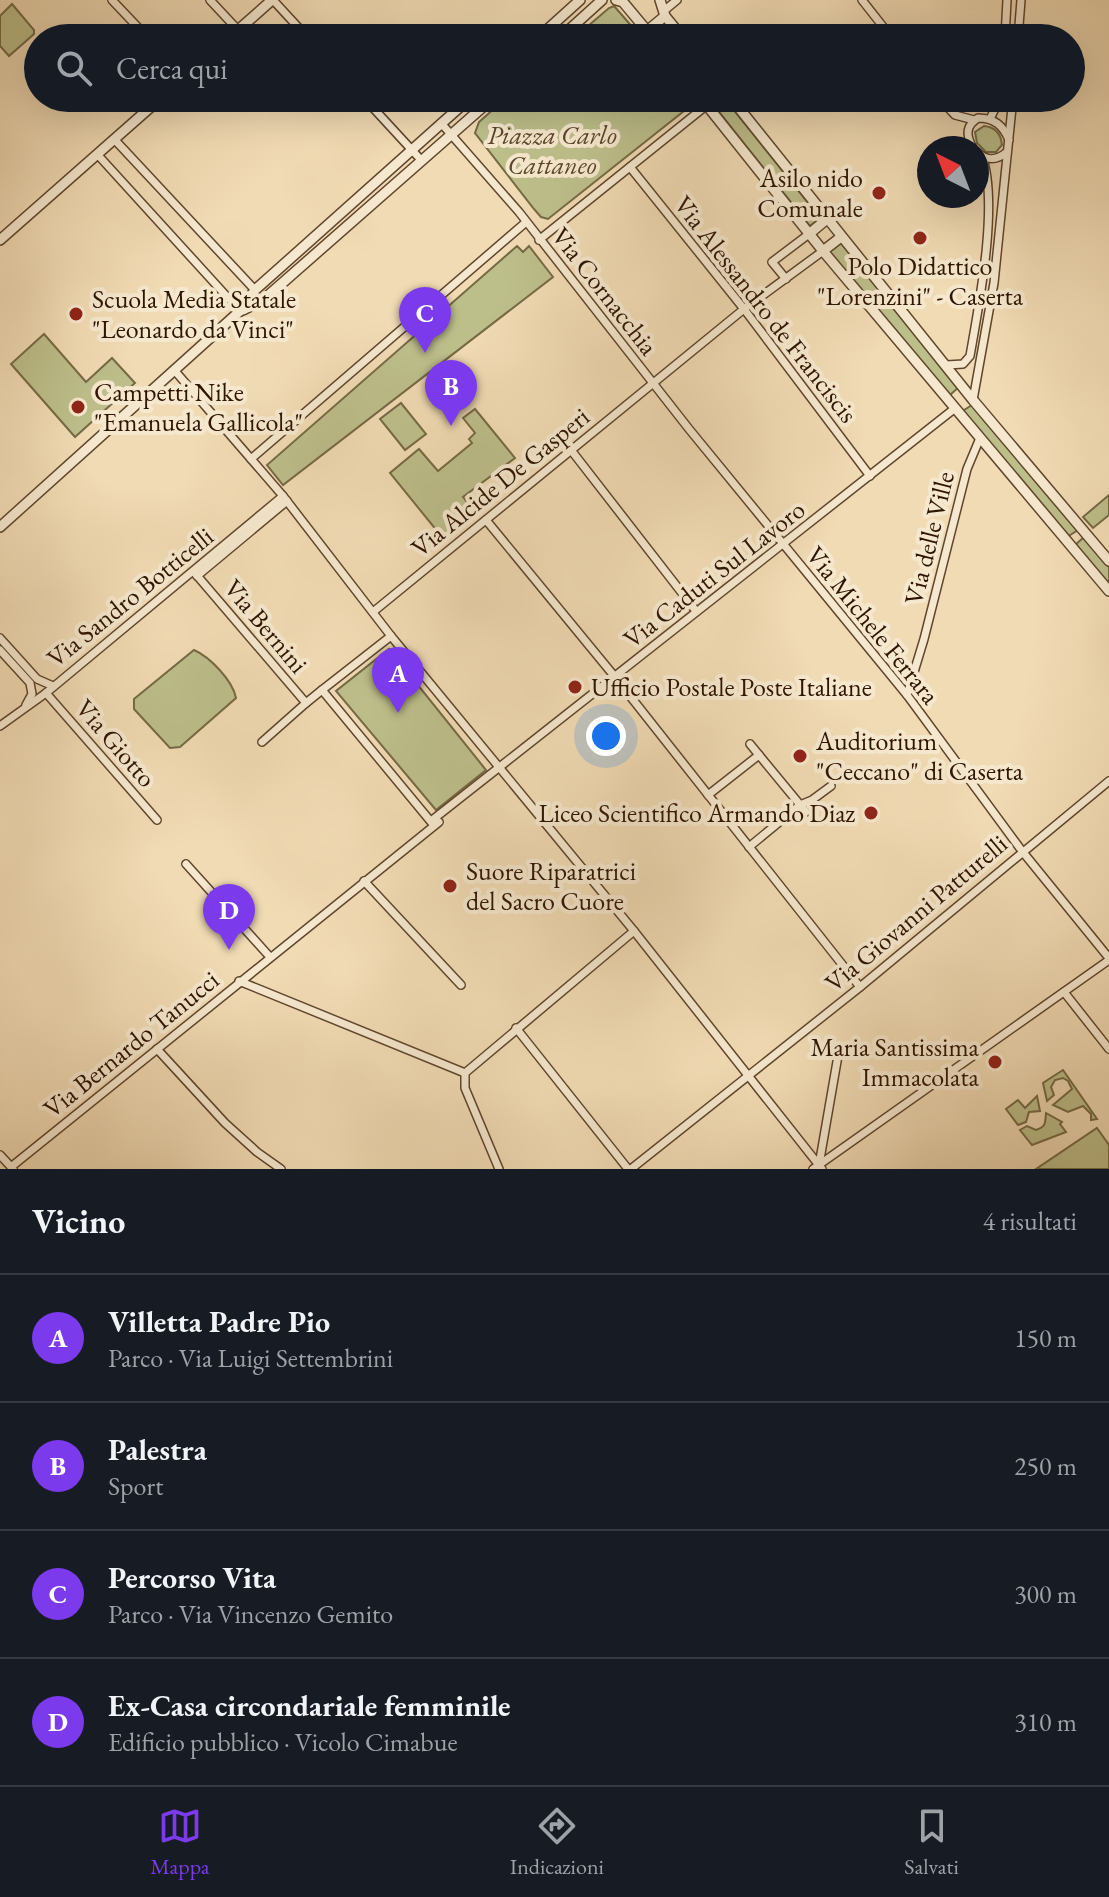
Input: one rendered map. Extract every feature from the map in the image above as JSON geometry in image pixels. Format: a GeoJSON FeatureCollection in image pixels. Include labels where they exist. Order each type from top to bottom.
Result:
{"type":"FeatureCollection","features":[{"type":"Feature","properties":{"kind":"street"},"geometry":{"type":"LineString","coordinates":[[112,0],[135,24]]}},
{"type":"Feature","properties":{"kind":"street"},"geometry":{"type":"LineString","coordinates":[[210,0],[232,24]]}},
{"type":"Feature","properties":{"kind":"street"},"geometry":{"type":"LineString","coordinates":[[245,24],[272,0],[295,24]]}},
{"type":"Feature","properties":{"kind":"street"},"geometry":{"type":"LineString","coordinates":[[553,24],[580,0]]}},
{"type":"Feature","properties":{"kind":"street"},"geometry":{"type":"LineString","coordinates":[[575,24],[602,0]]}},
{"type":"Feature","properties":{"kind":"street"},"geometry":{"type":"LineString","coordinates":[[616,0],[623,2],[642,24]]}},
{"type":"Feature","properties":{"kind":"street"},"geometry":{"type":"LineString","coordinates":[[664,8],[677,0]]}},
{"type":"Feature","properties":{"kind":"street"},"geometry":{"type":"LineString","coordinates":[[862,0],[881,24]]}},
{"type":"Feature","properties":{"kind":"street"},"geometry":{"type":"LineString","coordinates":[[1006,24],[1007,0]]}},
{"type":"Feature","properties":{"kind":"street"},"geometry":{"type":"LineString","coordinates":[[1019,24],[1021,0]]}},
{"type":"Feature","properties":{"kind":"street"},"geometry":{"type":"LineString","coordinates":[[0,240],[145,112]]}},
{"type":"Feature","properties":{"kind":"street"},"geometry":{"type":"LineString","coordinates":[[377,112],[422,161]]}},
{"type":"Feature","properties":{"kind":"street"},"geometry":{"type":"LineString","coordinates":[[0,527],[175,371],[240,311],[255,290],[454,112]]}},
{"type":"Feature","properties":{"kind":"street"},"geometry":{"type":"LineString","coordinates":[[240,311],[263,300],[477,112]]}},
{"type":"Feature","properties":{"kind":"street"},"geometry":{"type":"LineString","coordinates":[[539,240],[693,112]]}},
{"type":"Feature","properties":{"kind":"street"},"geometry":{"type":"LineString","coordinates":[[712,112],[823,251],[1109,591]]}},
{"type":"Feature","properties":{"kind":"street"},"geometry":{"type":"LineString","coordinates":[[742,112],[973,400],[1109,561]]}},
{"type":"Feature","properties":{"kind":"street"},"geometry":{"type":"LineString","coordinates":[[952,112],[974,120],[990,119],[1006,133],[1007,153],[997,160],[989,157]]}},
{"type":"Feature","properties":{"kind":"street"},"geometry":{"type":"LineString","coordinates":[[990,119],[993,112]]}},
{"type":"Feature","properties":{"kind":"street"},"geometry":{"type":"LineString","coordinates":[[973,400],[994,283],[1012,112]]}},
{"type":"Feature","properties":{"kind":"street"},"geometry":{"type":"LineString","coordinates":[[969,136],[967,133],[974,120]]}},
{"type":"Feature","properties":{"kind":"street"},"geometry":{"type":"LineString","coordinates":[[251,459],[525,223],[441,123]]}},
{"type":"Feature","properties":{"kind":"street"},"geometry":{"type":"LineString","coordinates":[[114,139],[263,300]]}},
{"type":"Feature","properties":{"kind":"street"},"geometry":{"type":"LineString","coordinates":[[97,154],[240,311]]}},
{"type":"Feature","properties":{"kind":"street","name":"Via Alessandro de Franciscis"},"geometry":{"type":"LineString","coordinates":[[630,167],[744,309],[870,476]]}},
{"type":"Feature","properties":{"kind":"street"},"geometry":{"type":"LineString","coordinates":[[947,365],[963,364],[967,360],[982,280],[987,208]]}},
{"type":"Feature","properties":{"kind":"street"},"geometry":{"type":"LineString","coordinates":[[786,279],[772,262],[827,219]]}},
{"type":"Feature","properties":{"kind":"street","name":"Via Cornacchia"},"geometry":{"type":"LineString","coordinates":[[525,223],[783,545]]}},
{"type":"Feature","properties":{"kind":"street"},"geometry":{"type":"LineString","coordinates":[[823,251],[841,237]]}},
{"type":"Feature","properties":{"kind":"street","name":"Via Alcide De Gasperi"},"geometry":{"type":"LineString","coordinates":[[373,612],[744,309],[823,251]]}},
{"type":"Feature","properties":{"kind":"street"},"geometry":{"type":"LineString","coordinates":[[175,371],[285,498],[499,770],[634,931],[818,1168]]}},
{"type":"Feature","properties":{"kind":"street"},"geometry":{"type":"LineString","coordinates":[[954,409],[973,400]]}},
{"type":"Feature","properties":{"kind":"street","name":"Via Caduti Sul Lavoro"},"geometry":{"type":"LineString","coordinates":[[499,770],[954,409]]}},
{"type":"Feature","properties":{"kind":"street","name":"Via delle Ville"},"geometry":{"type":"LineString","coordinates":[[907,695],[967,469],[980,438]]}},
{"type":"Feature","properties":{"kind":"street"},"geometry":{"type":"LineString","coordinates":[[571,450],[696,611]]}},
{"type":"Feature","properties":{"kind":"street","name":"Via Sandro Botticelli"},"geometry":{"type":"LineString","coordinates":[[0,726],[196,574],[285,498]]}},
{"type":"Feature","properties":{"kind":"street"},"geometry":{"type":"LineString","coordinates":[[486,520],[615,677],[860,987]]}},
{"type":"Feature","properties":{"kind":"street"},"geometry":{"type":"LineString","coordinates":[[1067,542],[1082,530]]}},
{"type":"Feature","properties":{"kind":"street","name":"Via Michele Ferrara"},"geometry":{"type":"LineString","coordinates":[[783,545],[907,695],[1022,851],[1109,959]]}},
{"type":"Feature","properties":{"kind":"street","name":"Via Bernini"},"geometry":{"type":"LineString","coordinates":[[196,574],[306,703],[322,690],[433,823]]}},
{"type":"Feature","properties":{"kind":"street"},"geometry":{"type":"LineString","coordinates":[[322,690],[391,636]]}},
{"type":"Feature","properties":{"kind":"street","name":"Via Giotto"},"geometry":{"type":"LineString","coordinates":[[0,638],[37,679],[53,686]]}},
{"type":"Feature","properties":{"kind":"street"},"geometry":{"type":"LineString","coordinates":[[0,650],[30,683],[32,694],[25,707]]}},
{"type":"Feature","properties":{"kind":"street","name":"Via Giotto"},"geometry":{"type":"LineString","coordinates":[[46,693],[157,820]]}},
{"type":"Feature","properties":{"kind":"street"},"geometry":{"type":"LineString","coordinates":[[262,742],[306,703]]}},
{"type":"Feature","properties":{"kind":"street"},"geometry":{"type":"LineString","coordinates":[[750,744],[803,808]]}},
{"type":"Feature","properties":{"kind":"street"},"geometry":{"type":"LineString","coordinates":[[708,795],[759,755]]}},
{"type":"Feature","properties":{"kind":"street","name":"Via Bernardo Tanucci"},"geometry":{"type":"LineString","coordinates":[[12,1168],[499,770]]}},
{"type":"Feature","properties":{"kind":"street","name":"Via Giovanni Patturelli"},"geometry":{"type":"LineString","coordinates":[[629,1169],[860,987],[1109,781]]}},
{"type":"Feature","properties":{"kind":"street"},"geometry":{"type":"LineString","coordinates":[[749,847],[831,786]]}},
{"type":"Feature","properties":{"kind":"street"},"geometry":{"type":"LineString","coordinates":[[186,864],[270,957]]}},
{"type":"Feature","properties":{"kind":"street"},"geometry":{"type":"LineString","coordinates":[[364,881],[461,985]]}},
{"type":"Feature","properties":{"kind":"street"},"geometry":{"type":"LineString","coordinates":[[499,1169],[465,1088],[465,1073],[634,931]]}},
{"type":"Feature","properties":{"kind":"street"},"geometry":{"type":"LineString","coordinates":[[818,1168],[1109,959]]}},
{"type":"Feature","properties":{"kind":"street"},"geometry":{"type":"LineString","coordinates":[[239,981],[465,1073]]}},
{"type":"Feature","properties":{"kind":"street"},"geometry":{"type":"LineString","coordinates":[[1064,992],[1109,1049]]}},
{"type":"Feature","properties":{"kind":"street"},"geometry":{"type":"LineString","coordinates":[[516,1028],[629,1169]]}},
{"type":"Feature","properties":{"kind":"street"},"geometry":{"type":"LineString","coordinates":[[157,1049],[225,1123],[281,1169]]}},
{"type":"Feature","properties":{"kind":"street"},"geometry":{"type":"LineString","coordinates":[[818,1168],[839,1050]]}},
{"type":"Feature","properties":{"kind":"street"},"geometry":{"type":"LineString","coordinates":[[0,1155],[12,1168]]}},
{"type":"Feature","properties":{"kind":"green space"},"geometry":{"type":"Polygon","coordinates":[[[12,4],[29,24],[24,24],[24,43],[9,56],[0,46],[0,16],[12,4]]]}},
{"type":"Feature","properties":{"kind":"green space"},"geometry":{"type":"Polygon","coordinates":[[[614,6],[630,24],[590,24],[614,6]]]}},
{"type":"Feature","properties":{"kind":"green space","name":"Piazza Carlo Cattaneo"},"geometry":{"type":"Polygon","coordinates":[[[490,112],[683,112],[548,219],[541,217],[534,209],[475,133],[479,122],[490,112]]]}},
{"type":"Feature","properties":{"kind":"green space"},"geometry":{"type":"Polygon","coordinates":[[[719,112],[735,112],[820,218],[810,226],[719,112]]]}},
{"type":"Feature","properties":{"kind":"green space"},"geometry":{"type":"Polygon","coordinates":[[[988,127],[997,132],[1002,145],[996,152],[989,152],[989,136],[976,136],[975,132],[988,127]]]}},
{"type":"Feature","properties":{"kind":"green space"},"geometry":{"type":"Polygon","coordinates":[[[841,243],[959,387],[950,395],[828,252],[841,243]]]}},
{"type":"Feature","properties":{"kind":"green space"},"geometry":{"type":"Polygon","coordinates":[[[517,246],[523,252],[529,246],[553,277],[283,485],[267,465],[517,246]]]}},
{"type":"Feature","properties":{"kind":"green space","name":"Campetti Nike \"Emanuela Gallicola\""},"geometry":{"type":"Polygon","coordinates":[[[44,334],[86,382],[112,358],[135,383],[75,437],[11,364],[44,334]]]}},
{"type":"Feature","properties":{"kind":"green space"},"geometry":{"type":"Polygon","coordinates":[[[401,403],[426,434],[405,450],[380,419],[401,403]]]}},
{"type":"Feature","properties":{"kind":"green space"},"geometry":{"type":"Polygon","coordinates":[[[972,405],[1078,530],[1067,537],[961,412],[972,405]]]}},
{"type":"Feature","properties":{"kind":"green space"},"geometry":{"type":"Polygon","coordinates":[[[475,409],[515,458],[463,497],[475,512],[442,537],[390,473],[419,449],[438,471],[472,443],[469,439],[475,433],[463,418],[475,409]]]}},
{"type":"Feature","properties":{"kind":"green space"},"geometry":{"type":"Polygon","coordinates":[[[1109,495],[1109,515],[1093,528],[1083,517],[1109,495]]]}},
{"type":"Feature","properties":{"kind":"green space"},"geometry":{"type":"Polygon","coordinates":[[[1084,537],[1109,567],[1109,586],[1075,545],[1084,537]]]}},
{"type":"Feature","properties":{"kind":"green space"},"geometry":{"type":"Polygon","coordinates":[[[389,649],[486,770],[436,810],[336,691],[389,649]]]}},
{"type":"Feature","properties":{"kind":"green space"},"geometry":{"type":"Polygon","coordinates":[[[194,650],[220,670],[236,698],[180,747],[170,748],[134,709],[134,699],[194,650]]]}},
{"type":"Feature","properties":{"kind":"green space"},"geometry":{"type":"Polygon","coordinates":[[[1063,1070],[1097,1119],[1091,1120],[1091,1114],[1083,1106],[1068,1112],[1053,1105],[1072,1089],[1063,1078],[1055,1080],[1051,1087],[1054,1095],[1047,1101],[1043,1083],[1063,1070]]]}},
{"type":"Feature","properties":{"kind":"green space"},"geometry":{"type":"Polygon","coordinates":[[[1037,1096],[1040,1111],[1029,1112],[1026,1122],[1018,1125],[1006,1109],[1018,1100],[1025,1108],[1037,1096]]]}},
{"type":"Feature","properties":{"kind":"green space"},"geometry":{"type":"Polygon","coordinates":[[[1046,1113],[1062,1122],[1060,1124],[1066,1132],[1032,1145],[1020,1130],[1027,1126],[1036,1130],[1042,1127],[1046,1113]]]}},
{"type":"Feature","properties":{"kind":"green space"},"geometry":{"type":"Polygon","coordinates":[[[1097,1128],[1109,1145],[1109,1169],[1036,1169],[1097,1128]]]}},
{"type":"Feature","properties":{"kind":"place","name":"Asilo nido Comunale"},"geometry":{"type":"Point","coordinates":[879,193]}},
{"type":"Feature","properties":{"kind":"place","name":"Polo Didattico \"Lorenzini\" - Caserta"},"geometry":{"type":"Point","coordinates":[920,238]}},
{"type":"Feature","properties":{"kind":"place","name":"Scuola Media Statale \"Leonardo da Vinci\""},"geometry":{"type":"Point","coordinates":[76,314]}},
{"type":"Feature","properties":{"kind":"place","name":"Percorso Vita"},"geometry":{"type":"Point","coordinates":[425,353]}},
{"type":"Feature","properties":{"kind":"place","name":"Campetti Nike \"Emanuela Gallicola\""},"geometry":{"type":"Point","coordinates":[78,407]}},
{"type":"Feature","properties":{"kind":"place","name":"Palestra"},"geometry":{"type":"Point","coordinates":[451,426]}},
{"type":"Feature","properties":{"kind":"place","name":"Ufficio Postale Poste Italiane"},"geometry":{"type":"Point","coordinates":[575,687]}},
{"type":"Feature","properties":{"kind":"place","name":"Villetta Padre Pio"},"geometry":{"type":"Point","coordinates":[398,713]}},
{"type":"Feature","properties":{"kind":"place","name":"Auditorium \"Ceccano\" di Caserta"},"geometry":{"type":"Point","coordinates":[800,756]}},
{"type":"Feature","properties":{"kind":"place","name":"Liceo Scientifico Armando Diaz"},"geometry":{"type":"Point","coordinates":[871,813]}},
{"type":"Feature","properties":{"kind":"place","name":"Suore Riparatrici del Sacro Cuore"},"geometry":{"type":"Point","coordinates":[450,886]}},
{"type":"Feature","properties":{"kind":"place","name":"Ex-Casa circondariale femminile"},"geometry":{"type":"Point","coordinates":[229,950]}},
{"type":"Feature","properties":{"kind":"place","name":"Maria Santissima Immacolata"},"geometry":{"type":"Point","coordinates":[995,1062]}}]}
